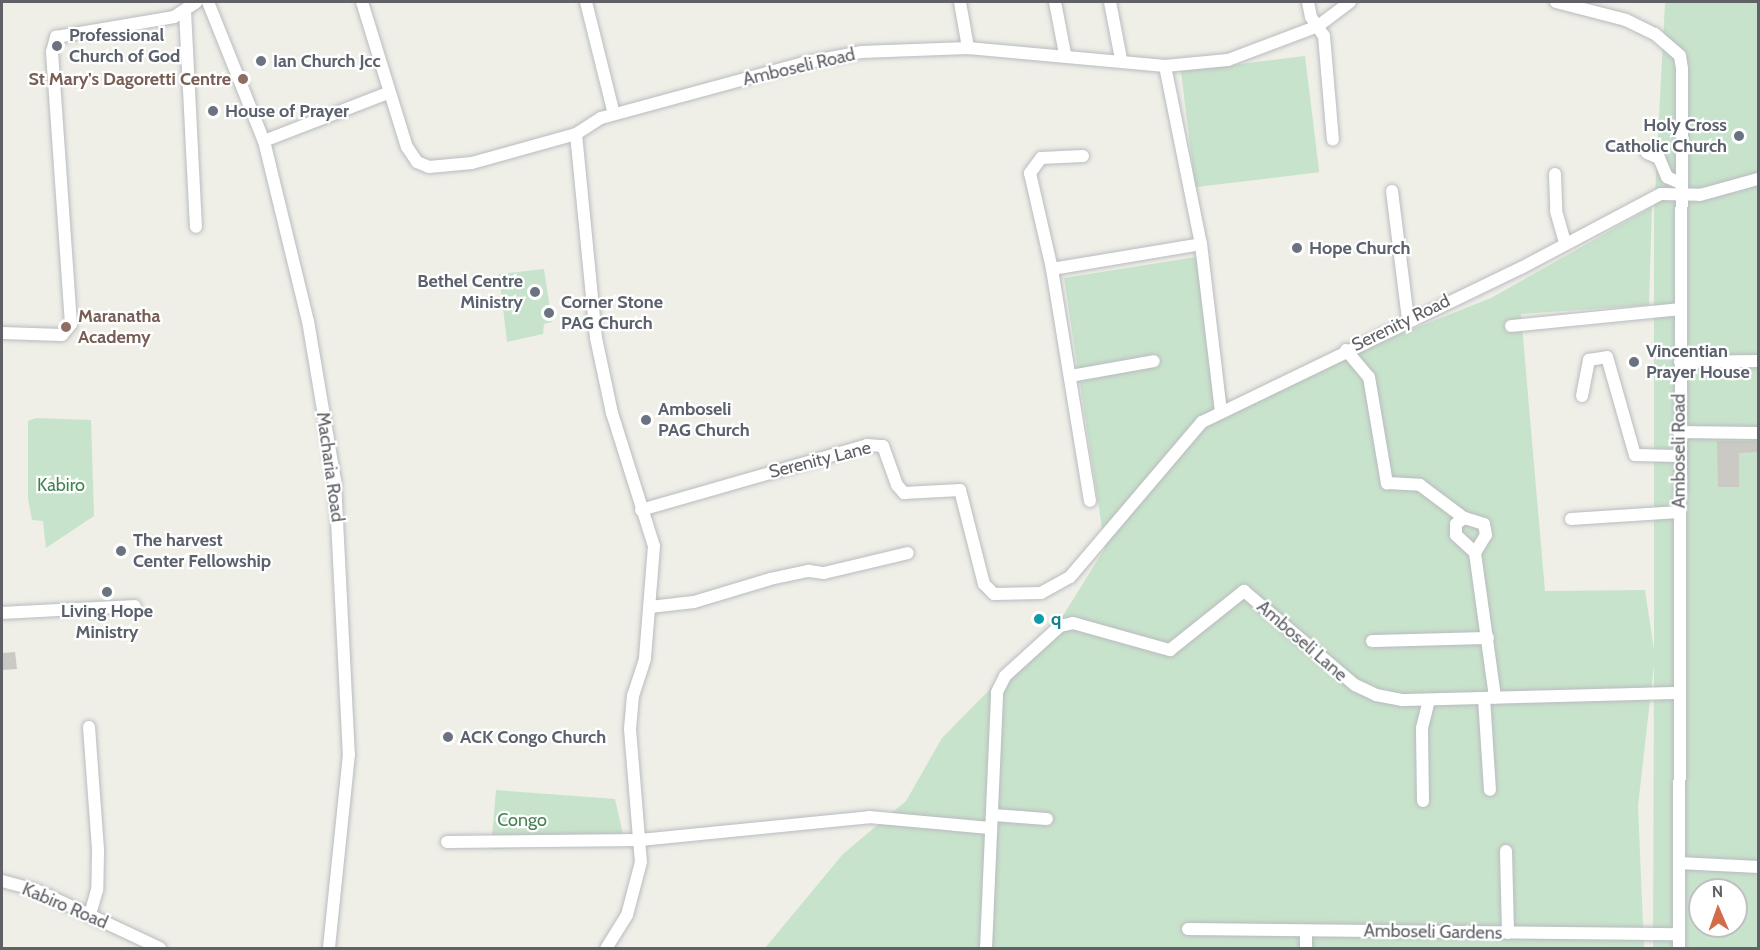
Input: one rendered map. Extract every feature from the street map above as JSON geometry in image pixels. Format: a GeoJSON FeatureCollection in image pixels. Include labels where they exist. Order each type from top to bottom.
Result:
{"type":"FeatureCollection","features":[{"type":"Feature","properties":{"kind":"street"},"geometry":{"type":"LineString","coordinates":[[2,333],[62,335],[71,324],[52,52],[56,37],[174,17],[196,2]]}},
{"type":"Feature","properties":{"kind":"street","name":"Macharia Road"},"geometry":{"type":"LineString","coordinates":[[208,2],[264,141],[308,321],[335,481],[343,565],[349,754],[329,948]]}},
{"type":"Feature","properties":{"kind":"street","name":"Amboseli Road"},"geometry":{"type":"LineString","coordinates":[[362,2],[388,93],[407,147],[417,162],[429,167],[472,163],[576,134],[614,114],[803,63],[861,52],[968,48],[1121,58],[1165,66],[1238,57],[1318,26],[1350,2]]}},
{"type":"Feature","properties":{"kind":"street"},"geometry":{"type":"LineString","coordinates":[[586,2],[614,114]]}},
{"type":"Feature","properties":{"kind":"street"},"geometry":{"type":"LineString","coordinates":[[960,2],[968,48]]}},
{"type":"Feature","properties":{"kind":"street"},"geometry":{"type":"LineString","coordinates":[[1055,2],[1065,54]]}},
{"type":"Feature","properties":{"kind":"street"},"geometry":{"type":"LineString","coordinates":[[1110,2],[1121,58]]}},
{"type":"Feature","properties":{"kind":"street"},"geometry":{"type":"LineString","coordinates":[[1308,2],[1324,36],[1333,140]]}},
{"type":"Feature","properties":{"kind":"street","name":"Amboseli Road"},"geometry":{"type":"LineString","coordinates":[[1556,2],[1626,20],[1655,34],[1680,56],[1677,693],[1679,948]]}},
{"type":"Feature","properties":{"kind":"street"},"geometry":{"type":"LineString","coordinates":[[185,11],[196,227]]}},
{"type":"Feature","properties":{"kind":"street"},"geometry":{"type":"LineString","coordinates":[[1165,66],[1201,244],[1221,412]]}},
{"type":"Feature","properties":{"kind":"street"},"geometry":{"type":"LineString","coordinates":[[264,141],[388,93]]}},
{"type":"Feature","properties":{"kind":"street"},"geometry":{"type":"LineString","coordinates":[[576,134],[596,338],[641,510],[654,546],[650,607],[630,729],[640,840],[637,889],[606,948]]}},
{"type":"Feature","properties":{"kind":"street"},"geometry":{"type":"LineString","coordinates":[[1647,153],[1659,158],[1667,177],[1680,188]]}},
{"type":"Feature","properties":{"kind":"street"},"geometry":{"type":"LineString","coordinates":[[1083,156],[1041,158],[1031,166],[1052,269],[1090,501]]}},
{"type":"Feature","properties":{"kind":"street"},"geometry":{"type":"LineString","coordinates":[[1555,174],[1556,211],[1565,243]]}},
{"type":"Feature","properties":{"kind":"street","name":"Serenity Road"},"geometry":{"type":"LineString","coordinates":[[1091,549],[1186,435],[1221,412],[1661,194],[1680,188],[1700,195],[1758,179]]}},
{"type":"Feature","properties":{"kind":"street"},"geometry":{"type":"LineString","coordinates":[[1392,191],[1408,319]]}},
{"type":"Feature","properties":{"kind":"street"},"geometry":{"type":"LineString","coordinates":[[1052,269],[1201,244]]}},
{"type":"Feature","properties":{"kind":"street"},"geometry":{"type":"LineString","coordinates":[[1510,326],[1680,309]]}},
{"type":"Feature","properties":{"kind":"street"},"geometry":{"type":"LineString","coordinates":[[1346,350],[1369,377],[1387,483],[1420,485],[1464,518],[1484,524],[1486,535],[1475,553]]}},
{"type":"Feature","properties":{"kind":"street"},"geometry":{"type":"LineString","coordinates":[[1582,396],[1590,360],[1606,357],[1635,455],[1679,456]]}},
{"type":"Feature","properties":{"kind":"street"},"geometry":{"type":"LineString","coordinates":[[1070,375],[1154,361]]}},
{"type":"Feature","properties":{"kind":"street"},"geometry":{"type":"LineString","coordinates":[[1680,362],[1758,361]]}},
{"type":"Feature","properties":{"kind":"street"},"geometry":{"type":"LineString","coordinates":[[1679,432],[1758,432]]}},
{"type":"Feature","properties":{"kind":"street","name":"Serenity Lane"},"geometry":{"type":"LineString","coordinates":[[641,510],[867,445],[883,446],[897,485],[904,492],[960,490],[984,584],[994,594],[1041,593],[1061,585],[1091,549]]}},
{"type":"Feature","properties":{"kind":"street"},"geometry":{"type":"LineString","coordinates":[[1571,519],[1678,512]]}},
{"type":"Feature","properties":{"kind":"street"},"geometry":{"type":"LineString","coordinates":[[1464,518],[1456,524],[1456,535],[1475,553],[1488,638],[1490,790]]}},
{"type":"Feature","properties":{"kind":"street"},"geometry":{"type":"LineString","coordinates":[[650,607],[694,602],[770,579],[809,571],[824,573],[908,553]]}},
{"type":"Feature","properties":{"kind":"street","name":"Amboseli Lane"},"geometry":{"type":"LineString","coordinates":[[993,815],[997,692],[1005,676],[1053,628],[1067,623],[1170,650],[1244,591],[1355,685],[1402,700],[1677,693]]}},
{"type":"Feature","properties":{"kind":"street"},"geometry":{"type":"LineString","coordinates":[[2,613],[135,606]]}},
{"type":"Feature","properties":{"kind":"street"},"geometry":{"type":"LineString","coordinates":[[1372,641],[1488,638]]}},
{"type":"Feature","properties":{"kind":"street"},"geometry":{"type":"LineString","coordinates":[[1423,801],[1422,728],[1429,700]]}},
{"type":"Feature","properties":{"kind":"street"},"geometry":{"type":"LineString","coordinates":[[89,727],[99,850],[97,890],[90,915]]}},
{"type":"Feature","properties":{"kind":"street"},"geometry":{"type":"LineString","coordinates":[[986,948],[990,828],[993,815],[1047,819]]}},
{"type":"Feature","properties":{"kind":"street"},"geometry":{"type":"LineString","coordinates":[[447,842],[640,840],[869,817],[990,828]]}},
{"type":"Feature","properties":{"kind":"street"},"geometry":{"type":"LineString","coordinates":[[1506,851],[1508,933]]}},
{"type":"Feature","properties":{"kind":"street"},"geometry":{"type":"LineString","coordinates":[[1679,863],[1758,867]]}},
{"type":"Feature","properties":{"kind":"street","name":"Kabiro Road"},"geometry":{"type":"LineString","coordinates":[[2,881],[36,890],[160,948]]}},
{"type":"Feature","properties":{"kind":"street","name":"Amboseli Gardens"},"geometry":{"type":"LineString","coordinates":[[1188,929],[1679,934]]}},
{"type":"Feature","properties":{"kind":"street"},"geometry":{"type":"LineString","coordinates":[[1306,931],[1306,948]]}},
{"type":"Feature","properties":{"kind":"green space"},"geometry":{"type":"Polygon","coordinates":[[[1665,2],[1758,2],[1758,948],[1653,948],[1654,665],[1638,806],[1644,948],[765,948],[843,854],[906,801],[942,738],[1064,614],[1105,548],[1064,278],[1196,257],[1228,402],[1491,298],[1652,207],[1649,305],[1521,314],[1545,591],[1645,590],[1654,650],[1654,213],[1665,2]]]}},
{"type":"Feature","properties":{"kind":"green space"},"geometry":{"type":"Polygon","coordinates":[[[1305,56],[1319,172],[1195,187],[1181,71],[1305,56]]]}},
{"type":"Feature","properties":{"kind":"green space"},"geometry":{"type":"Polygon","coordinates":[[[544,269],[552,322],[544,324],[543,334],[507,342],[499,274],[544,269]]]}},
{"type":"Feature","properties":{"kind":"green space","name":"Kabiro"},"geometry":{"type":"Polygon","coordinates":[[[36,418],[91,420],[94,516],[46,548],[43,521],[32,520],[28,498],[28,421],[36,418]]]}},
{"type":"Feature","properties":{"kind":"green space","name":"Congo"},"geometry":{"type":"Polygon","coordinates":[[[496,790],[615,799],[625,843],[491,849],[496,790]]]}},
{"type":"Feature","properties":{"kind":"building"},"geometry":{"type":"Polygon","coordinates":[[[1717,441],[1758,441],[1758,452],[1739,453],[1739,487],[1718,487],[1717,441]]]}},
{"type":"Feature","properties":{"kind":"building"},"geometry":{"type":"Polygon","coordinates":[[[15,652],[17,669],[2,670],[2,653],[15,652]]]}},
{"type":"Feature","properties":{"kind":"place","name":"Professional Church of God"},"geometry":{"type":"Point","coordinates":[57,46]}},
{"type":"Feature","properties":{"kind":"place","name":"Ian Church Jcc"},"geometry":{"type":"Point","coordinates":[261,61]}},
{"type":"Feature","properties":{"kind":"place","name":"St Mary's Dagoretti Centre"},"geometry":{"type":"Point","coordinates":[243,79]}},
{"type":"Feature","properties":{"kind":"place","name":"House of Prayer"},"geometry":{"type":"Point","coordinates":[213,111]}},
{"type":"Feature","properties":{"kind":"place","name":"Holy Cross Catholic Church"},"geometry":{"type":"Point","coordinates":[1739,136]}},
{"type":"Feature","properties":{"kind":"place","name":"Hope Church"},"geometry":{"type":"Point","coordinates":[1297,248]}},
{"type":"Feature","properties":{"kind":"place","name":"Bethel Centre Ministry"},"geometry":{"type":"Point","coordinates":[535,292]}},
{"type":"Feature","properties":{"kind":"place","name":"Corner Stone PAG Church"},"geometry":{"type":"Point","coordinates":[549,313]}},
{"type":"Feature","properties":{"kind":"place","name":"Maranatha Academy"},"geometry":{"type":"Point","coordinates":[66,327]}},
{"type":"Feature","properties":{"kind":"place","name":"Vincentian Prayer House"},"geometry":{"type":"Point","coordinates":[1634,362]}},
{"type":"Feature","properties":{"kind":"place","name":"Amboseli PAG Church"},"geometry":{"type":"Point","coordinates":[646,420]}},
{"type":"Feature","properties":{"kind":"place","name":"The harvest Center Fellowship"},"geometry":{"type":"Point","coordinates":[121,551]}},
{"type":"Feature","properties":{"kind":"place","name":"Living Hope Ministry"},"geometry":{"type":"Point","coordinates":[107,592]}},
{"type":"Feature","properties":{"kind":"place","name":"q"},"geometry":{"type":"Point","coordinates":[1039,619]}},
{"type":"Feature","properties":{"kind":"place","name":"ACK Congo Church"},"geometry":{"type":"Point","coordinates":[448,737]}}]}
